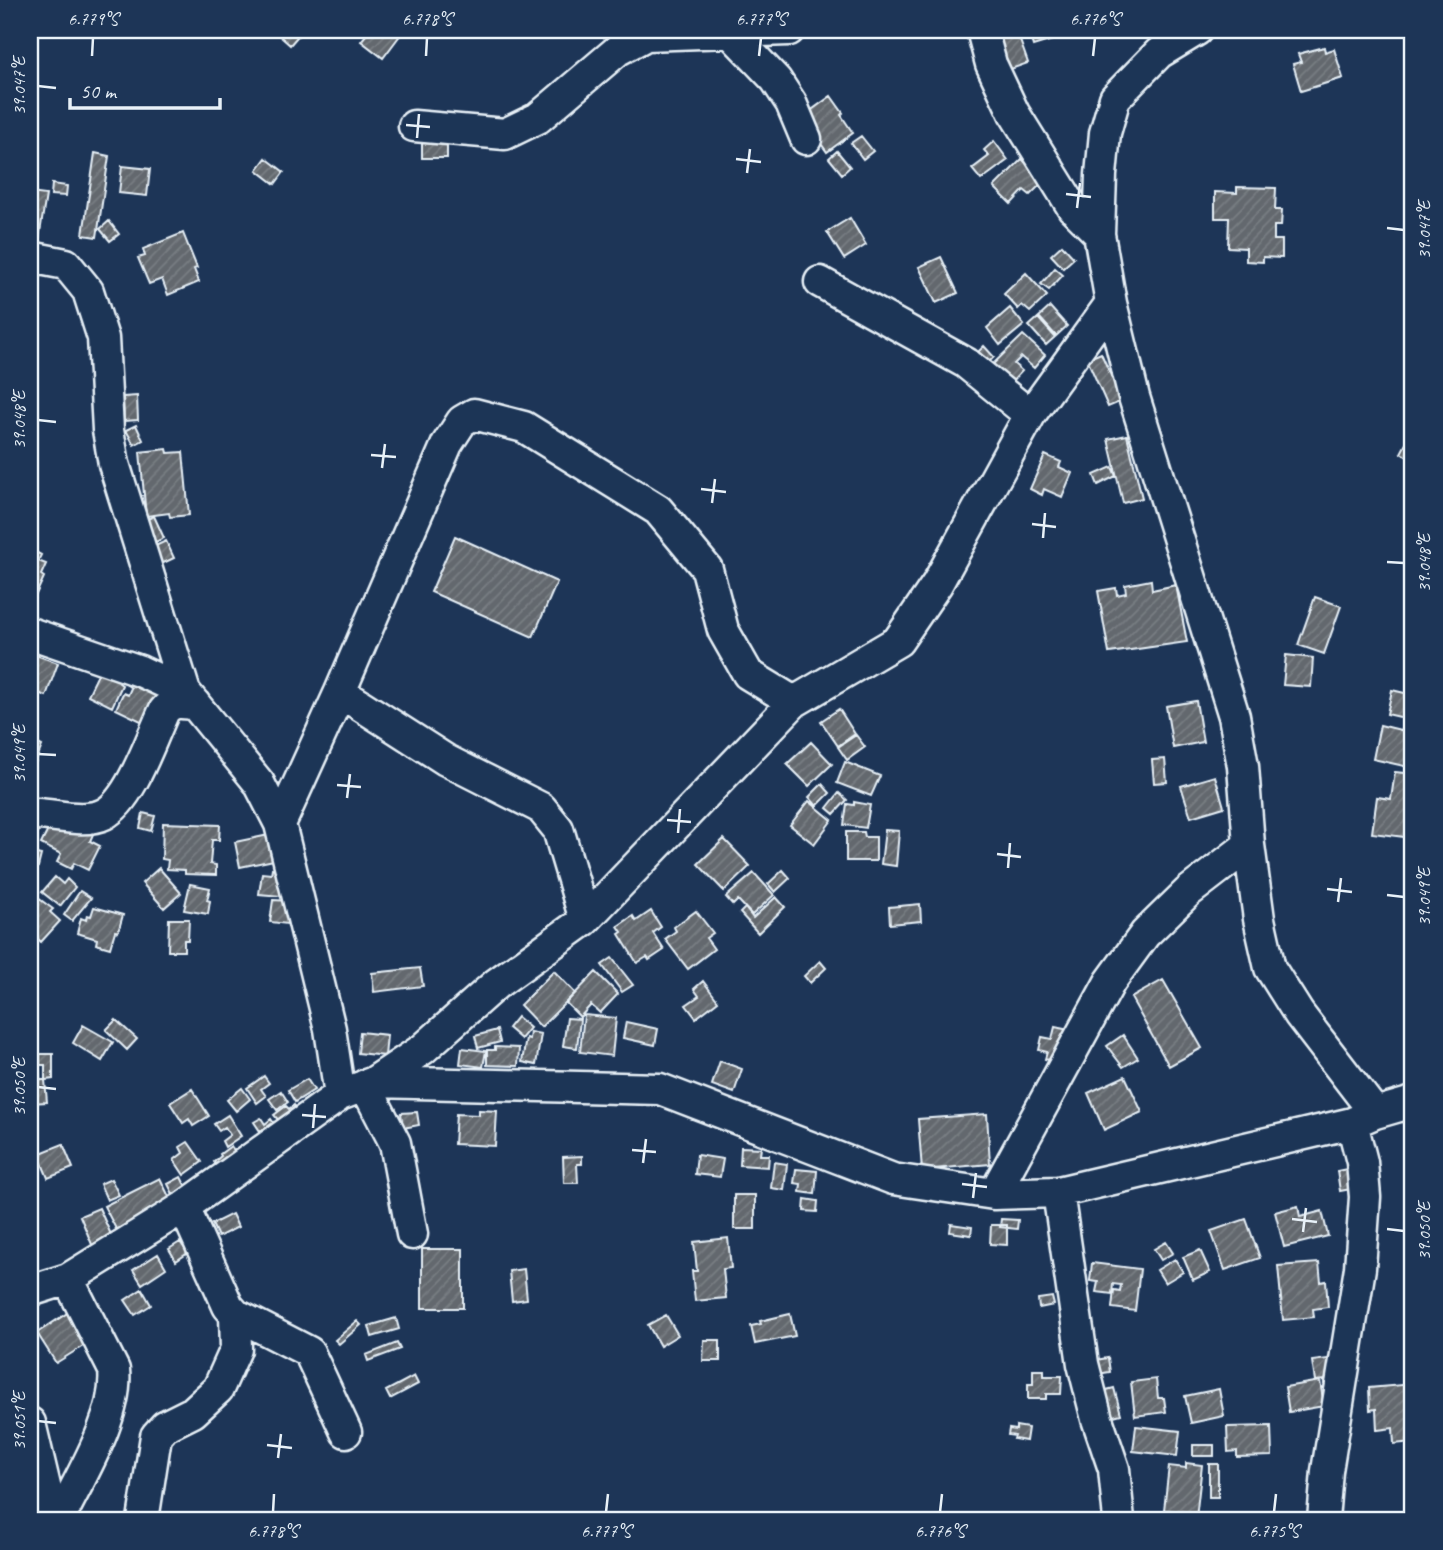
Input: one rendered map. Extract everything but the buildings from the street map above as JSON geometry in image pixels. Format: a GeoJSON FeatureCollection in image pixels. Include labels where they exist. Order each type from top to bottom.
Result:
{"type":"FeatureCollection","features":[{"type":"Feature","properties":{"kind":"street"},"geometry":{"type":"LineString","coordinates":[[414,126],[505,134],[538,118],[618,50],[646,35],[789,30]]}},
{"type":"Feature","properties":{"kind":"street"},"geometry":{"type":"LineString","coordinates":[[982,30],[991,64],[1014,113],[1073,208],[1099,234]]}},
{"type":"Feature","properties":{"kind":"street"},"geometry":{"type":"LineString","coordinates":[[1197,30],[1159,53],[1115,98],[1105,133],[1099,234],[1111,303],[1134,397],[1234,716],[1243,766],[1249,845],[1259,919],[1270,968],[1363,1118],[1362,1162],[1365,1196],[1360,1268],[1327,1471],[1323,1520]]}},
{"type":"Feature","properties":{"kind":"street"},"geometry":{"type":"LineString","coordinates":[[731,33],[775,80],[791,103],[806,139]]}},
{"type":"Feature","properties":{"kind":"street"},"geometry":{"type":"LineString","coordinates":[[30,257],[66,264],[88,290],[103,338],[108,430],[114,464],[190,698],[259,783],[280,824],[330,1029],[360,1088],[395,1143],[412,1234]]}},
{"type":"Feature","properties":{"kind":"street"},"geometry":{"type":"LineString","coordinates":[[820,282],[966,363],[1030,415]]}},
{"type":"Feature","properties":{"kind":"street"},"geometry":{"type":"LineString","coordinates":[[30,1291],[68,1279],[184,1207],[360,1088],[423,1049],[496,984],[585,920],[794,702],[898,641],[937,584],[1030,415],[1111,303]]}},
{"type":"Feature","properties":{"kind":"street"},"geometry":{"type":"LineString","coordinates":[[280,824],[447,444],[462,421],[474,414],[524,427],[658,510],[707,569],[723,630],[748,674],[794,702]]}},
{"type":"Feature","properties":{"kind":"street"},"geometry":{"type":"LineString","coordinates":[[30,633],[140,671],[190,698]]}},
{"type":"Feature","properties":{"kind":"street"},"geometry":{"type":"LineString","coordinates":[[340,692],[446,760],[541,808],[558,830],[585,920]]}},
{"type":"Feature","properties":{"kind":"street"},"geometry":{"type":"LineString","coordinates":[[38,814],[85,817],[102,815],[126,790],[164,711],[170,704],[190,698]]}},
{"type":"Feature","properties":{"kind":"street"},"geometry":{"type":"LineString","coordinates":[[994,1194],[1110,982],[1131,953],[1145,934],[1188,892],[1249,845]]}},
{"type":"Feature","properties":{"kind":"street"},"geometry":{"type":"LineString","coordinates":[[360,1088],[660,1089],[893,1179],[994,1194],[1058,1192],[1363,1118],[1413,1101]]}},
{"type":"Feature","properties":{"kind":"street"},"geometry":{"type":"LineString","coordinates":[[1058,1192],[1083,1364],[1097,1419],[1114,1469],[1118,1520]]}},
{"type":"Feature","properties":{"kind":"street"},"geometry":{"type":"LineString","coordinates":[[184,1207],[228,1306],[235,1314],[309,1352],[346,1432]]}},
{"type":"Feature","properties":{"kind":"street"},"geometry":{"type":"LineString","coordinates":[[58,1520],[109,1416],[116,1387],[114,1370],[68,1279]]}},
{"type":"Feature","properties":{"kind":"street"},"geometry":{"type":"LineString","coordinates":[[143,1520],[156,1436],[165,1426],[193,1412],[218,1389],[236,1349],[235,1314]]}},
{"type":"Feature","properties":{"kind":"street"},"geometry":{"type":"LineString","coordinates":[[30,1423],[53,1520]]}}]}
